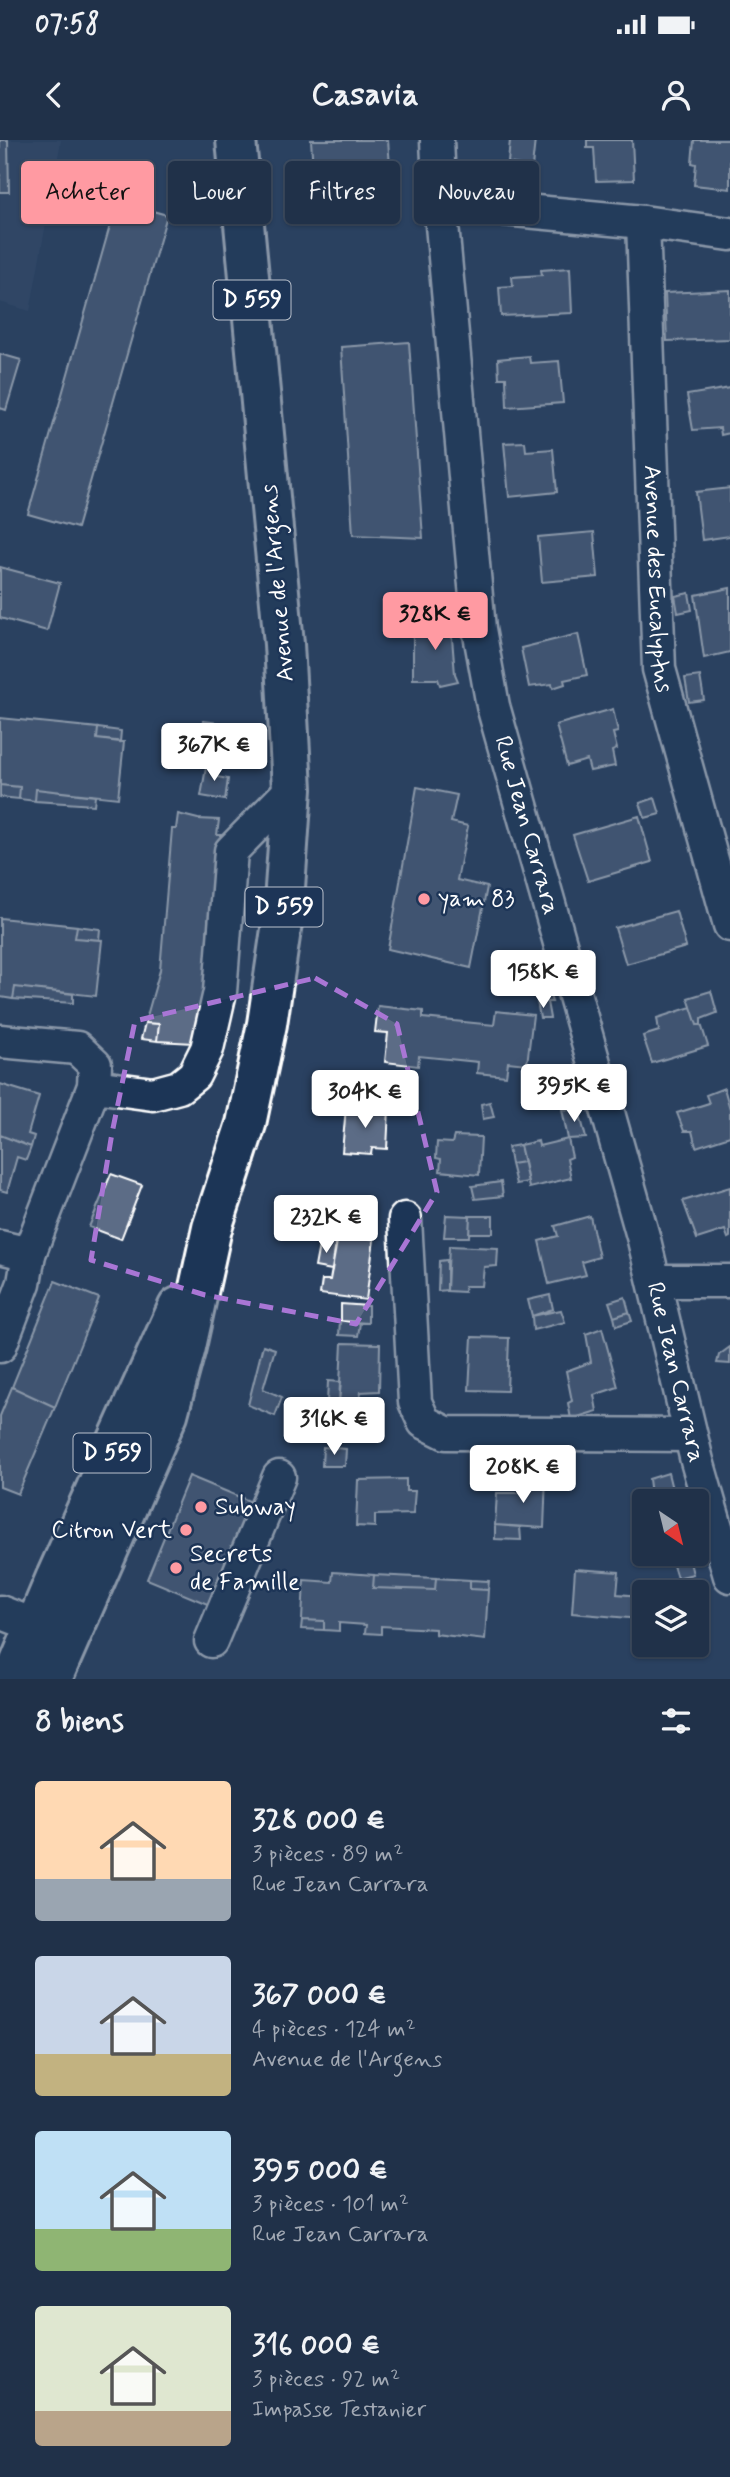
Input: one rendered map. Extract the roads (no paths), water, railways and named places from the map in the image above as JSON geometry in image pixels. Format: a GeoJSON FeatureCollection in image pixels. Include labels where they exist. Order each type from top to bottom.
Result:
{"type":"FeatureCollection","features":[{"type":"Feature","properties":{"kind":"main road","name":"Avenue de l'Argens"},"geometry":{"type":"LineString","coordinates":[[13,1679],[53,1632],[168,1414],[212,1228],[246,1124],[267,1024],[283,916],[292,789],[284,644],[236,140]]}},
{"type":"Feature","properties":{"kind":"main road","name":"Avenue de l'Argens"},"geometry":{"type":"LineString","coordinates":[[52,1679],[53,1632]]}},
{"type":"Feature","properties":{"kind":"street","name":"Rue Jean Carrara"},"geometry":{"type":"LineString","coordinates":[[437,140],[438,161]]}},
{"type":"Feature","properties":{"kind":"street"},"geometry":{"type":"LineString","coordinates":[[539,212],[730,234]]}},
{"type":"Feature","properties":{"kind":"street","name":"Avenue des Eucalyptus"},"geometry":{"type":"LineString","coordinates":[[643,222],[659,669],[730,925]]}},
{"type":"Feature","properties":{"kind":"street","name":"Rue Jean Carrara"},"geometry":{"type":"LineString","coordinates":[[442,224],[479,629],[493,706],[655,1281],[690,1435],[730,1576]]}},
{"type":"Feature","properties":{"kind":"street"},"geometry":{"type":"LineString","coordinates":[[0,1041],[77,1048],[95,1076],[153,1094],[179,1087],[194,1075],[207,1049],[220,992],[231,851],[292,789]]}},
{"type":"Feature","properties":{"kind":"street"},"geometry":{"type":"LineString","coordinates":[[0,1346],[24,1283],[15,1250],[95,1076]]}},
{"type":"Feature","properties":{"kind":"street"},"geometry":{"type":"LineString","coordinates":[[405,1219],[415,1402],[424,1422],[446,1433],[690,1435]]}},
{"type":"Feature","properties":{"kind":"street"},"geometry":{"type":"LineString","coordinates":[[655,1281],[730,1281]]}},
{"type":"Feature","properties":{"kind":"street"},"geometry":{"type":"LineString","coordinates":[[211,1641],[279,1476]]}},
{"type":"Feature","properties":{"kind":"street"},"geometry":{"type":"LineString","coordinates":[[0,1612],[53,1632]]}},
{"type":"Feature","properties":{"kind":"place","name":"yam 83"},"geometry":{"type":"Point","coordinates":[424,899]}},
{"type":"Feature","properties":{"kind":"place","name":"Subway"},"geometry":{"type":"Point","coordinates":[201,1507]}},
{"type":"Feature","properties":{"kind":"place","name":"Citron Vert"},"geometry":{"type":"Point","coordinates":[186,1530]}},
{"type":"Feature","properties":{"kind":"place","name":"Secrets de Famille"},"geometry":{"type":"Point","coordinates":[176,1568]}}]}
